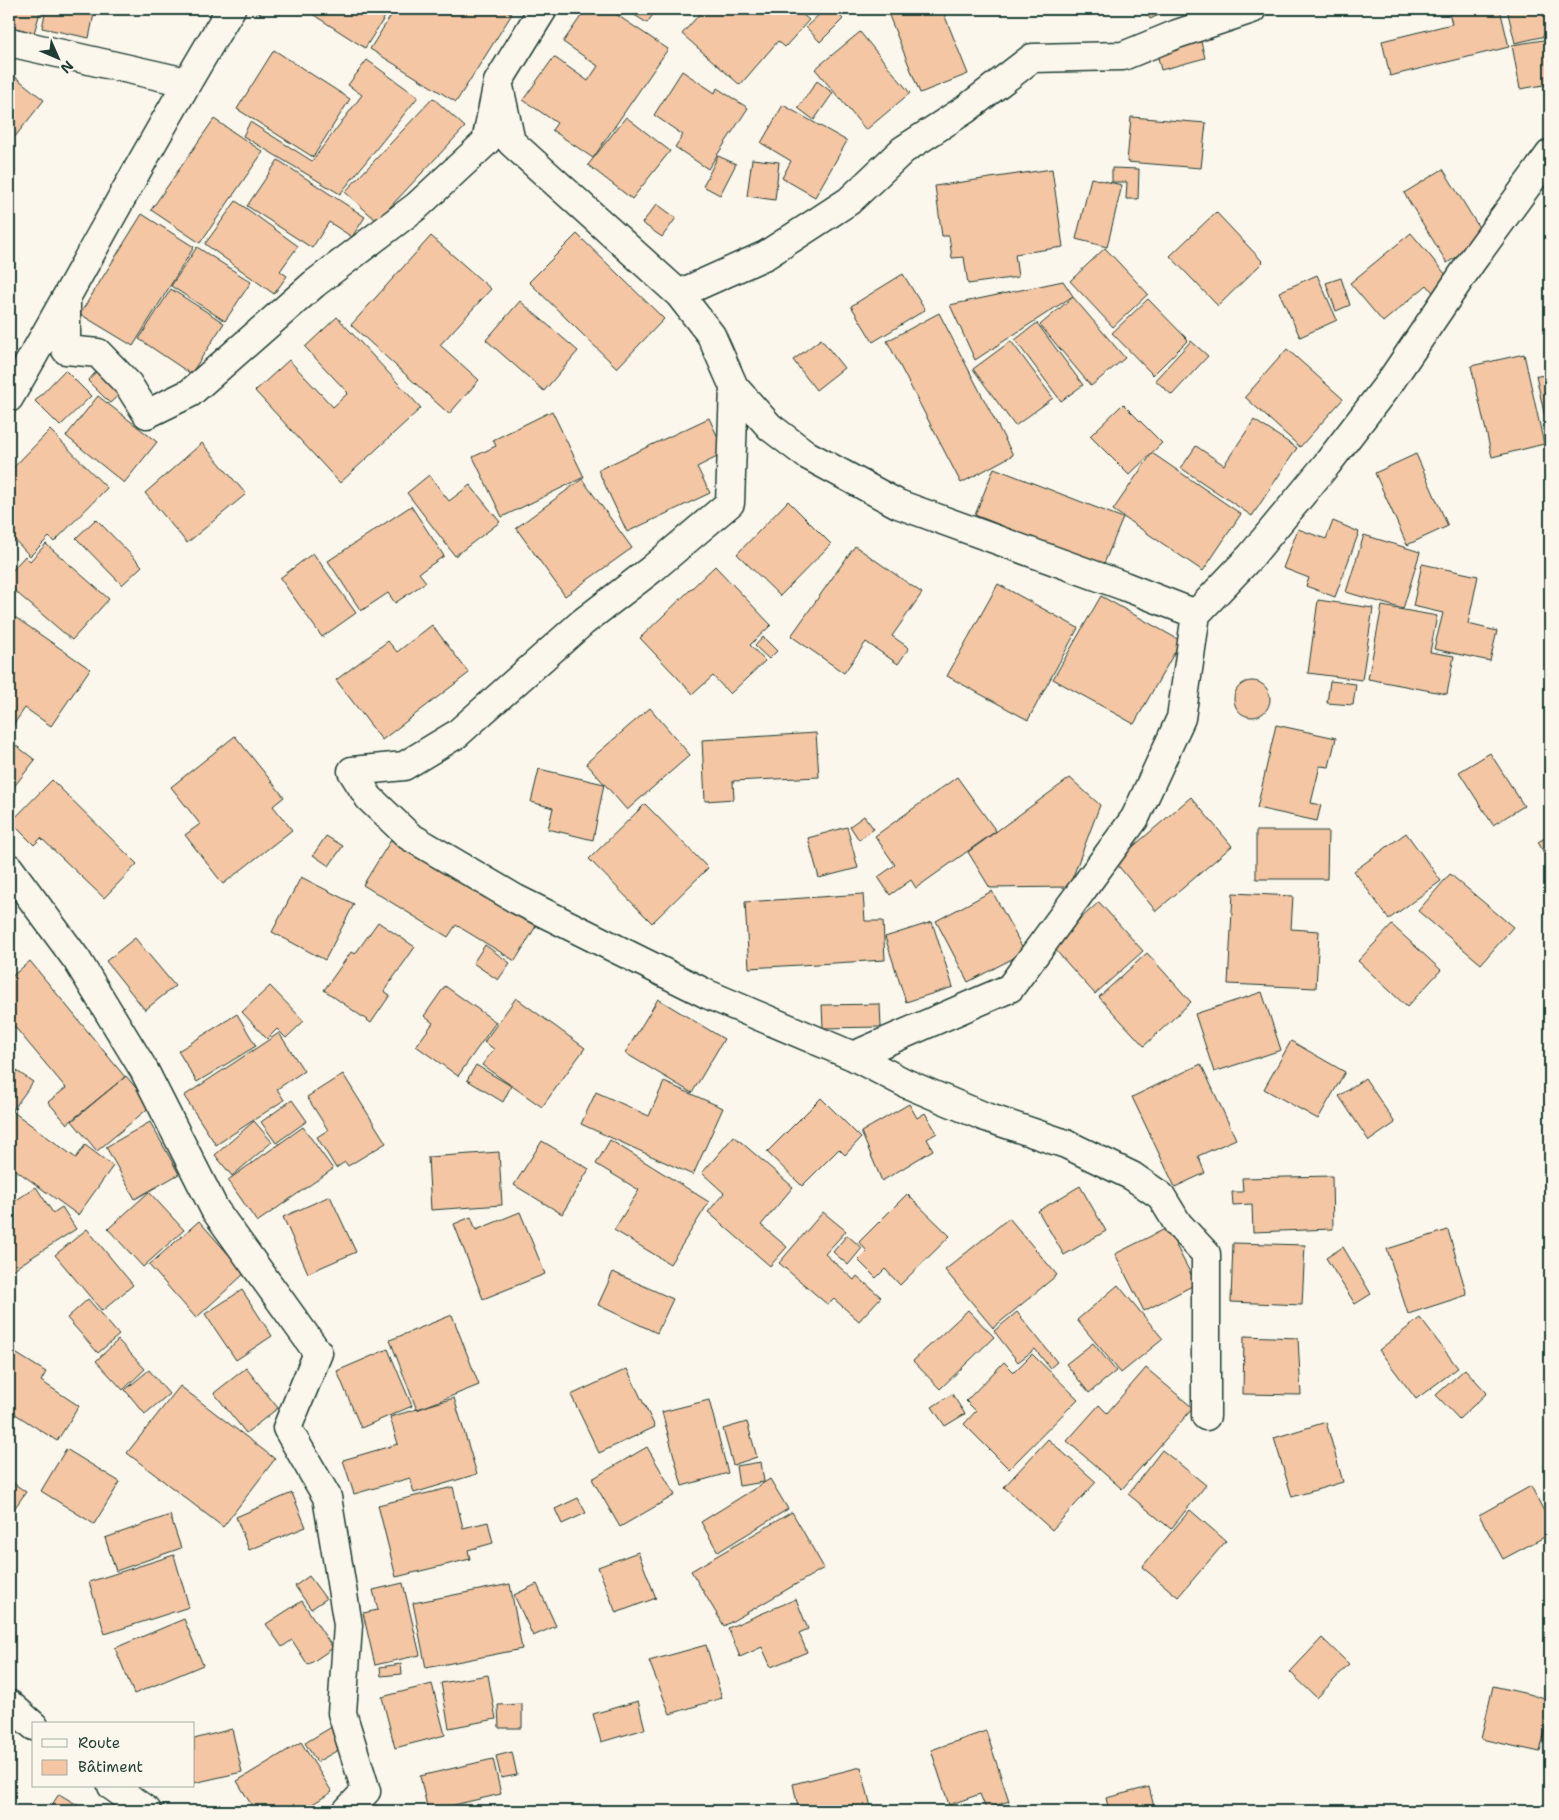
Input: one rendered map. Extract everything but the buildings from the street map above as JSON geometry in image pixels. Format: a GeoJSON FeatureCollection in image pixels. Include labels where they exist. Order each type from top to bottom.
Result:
{"type":"FeatureCollection","features":[{"type":"Feature","properties":{"kind":"street"},"geometry":{"type":"LineString","coordinates":[[9,398],[186,82],[231,9]]}},
{"type":"Feature","properties":{"kind":"street"},"geometry":{"type":"LineString","coordinates":[[66,299],[66,350],[98,353],[128,384],[147,414],[190,393],[314,284],[417,206],[486,142],[498,82],[543,9]]}},
{"type":"Feature","properties":{"kind":"street"},"geometry":{"type":"LineString","coordinates":[[680,294],[766,255],[849,201],[903,150],[966,109],[1032,58],[1123,56],[1177,34],[1252,9]]}},
{"type":"Feature","properties":{"kind":"street"},"geometry":{"type":"LineString","coordinates":[[9,42],[186,82]]}},
{"type":"Feature","properties":{"kind":"street"},"geometry":{"type":"LineString","coordinates":[[498,82],[510,142],[680,294],[711,335],[734,386],[770,427],[807,455],[898,504],[1196,614]]}},
{"type":"Feature","properties":{"kind":"street"},"geometry":{"type":"LineString","coordinates":[[853,1056],[1010,988],[1135,818],[1181,718],[1196,614],[1251,556],[1327,464],[1384,389],[1472,261],[1550,154]]}},
{"type":"Feature","properties":{"kind":"street"},"geometry":{"type":"LineString","coordinates":[[734,386],[730,503],[652,569],[582,622],[457,734],[404,766],[352,771],[369,798],[409,836],[516,899],[706,994],[853,1056],[904,1083],[983,1116],[1066,1144],[1132,1176],[1161,1196],[1178,1224],[1206,1254],[1206,1416]]}},
{"type":"Feature","properties":{"kind":"street"},"geometry":{"type":"LineString","coordinates":[[9,868],[77,960],[144,1070],[215,1210],[318,1353],[287,1428],[327,1497],[348,1625],[342,1713],[366,1791],[347,1811]]}},
{"type":"Feature","properties":{"kind":"street"},"geometry":{"type":"LineString","coordinates":[[9,1704],[32,1724]]}},
{"type":"Feature","properties":{"kind":"street"},"geometry":{"type":"LineString","coordinates":[[115,1788],[147,1811]]}}]}
